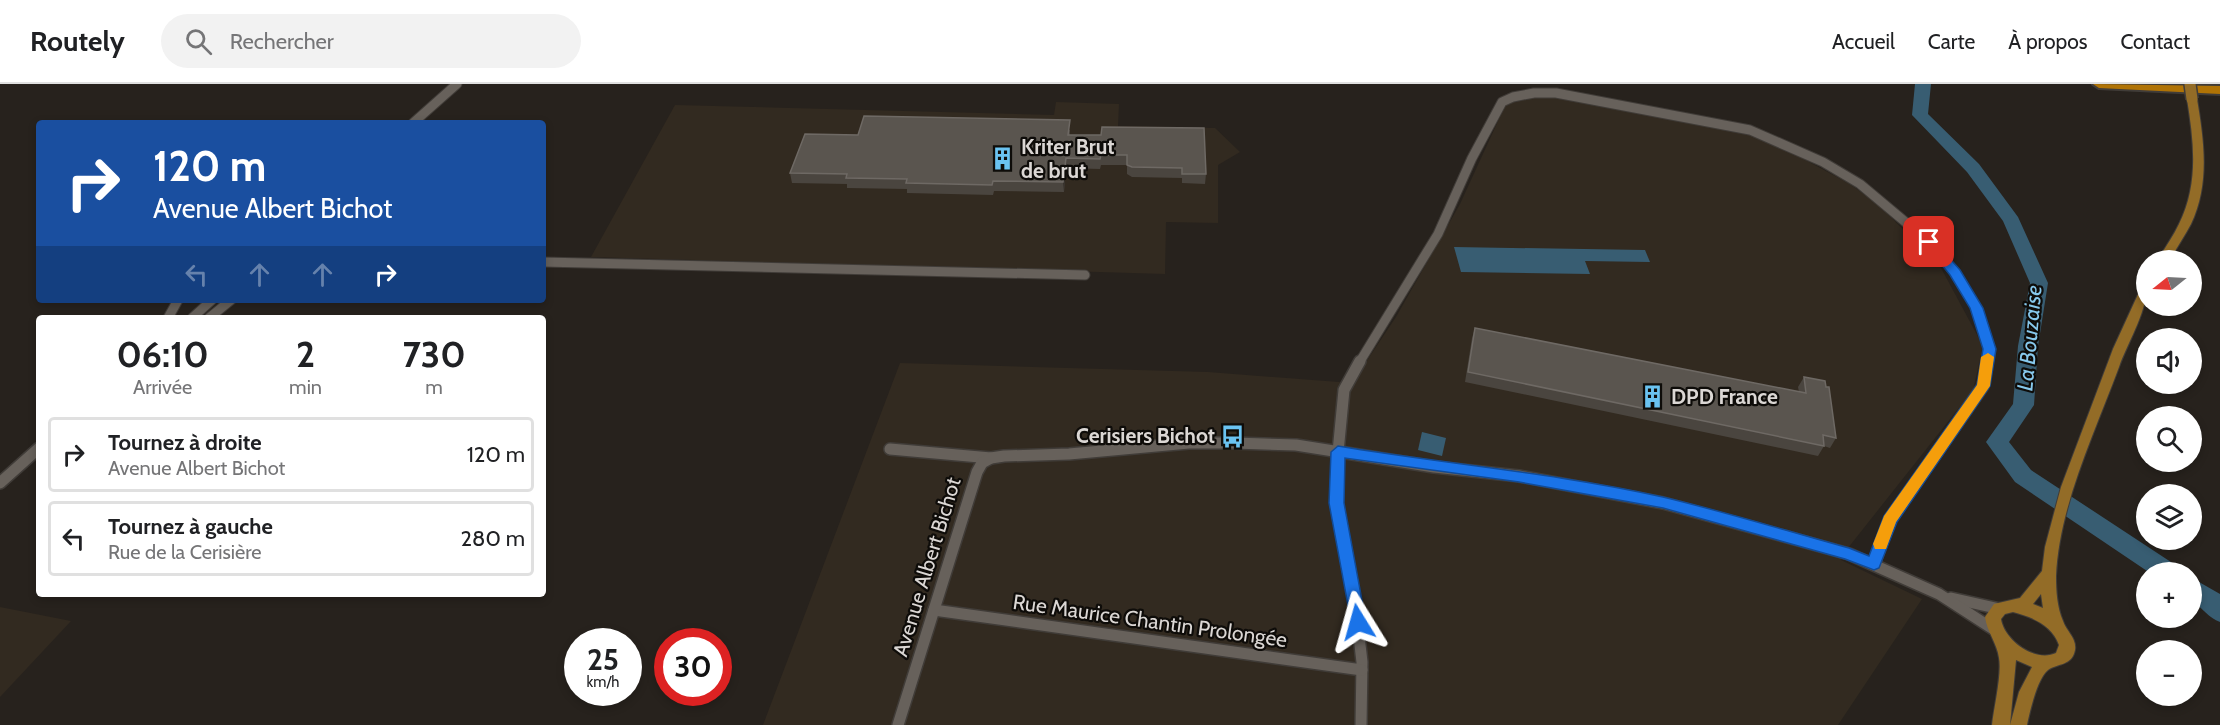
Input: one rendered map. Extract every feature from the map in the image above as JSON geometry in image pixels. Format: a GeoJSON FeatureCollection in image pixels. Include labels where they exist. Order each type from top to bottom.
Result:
{"type":"FeatureCollection","features":[{"type":"Feature","properties":{"kind":"highway"},"geometry":{"type":"LineString","coordinates":[[2099,84],[2120,87],[2220,90]]}},
{"type":"Feature","properties":{"kind":"main road"},"geometry":{"type":"LineString","coordinates":[[2169,250],[2192,206],[2198,184],[2200,151],[2190,84]]}},
{"type":"Feature","properties":{"kind":"main road"},"geometry":{"type":"LineString","coordinates":[[1998,635],[2027,658],[2045,662],[2062,657],[2066,651],[2067,643],[2056,626],[2048,602],[2049,574],[2056,534],[2066,492],[2136,309]]}},
{"type":"Feature","properties":{"kind":"main road"},"geometry":{"type":"LineString","coordinates":[[2001,725],[2008,659],[1993,617],[2006,608],[2025,603],[2049,574]]}},
{"type":"Feature","properties":{"kind":"main road"},"geometry":{"type":"LineString","coordinates":[[2006,608],[2035,612],[2056,626]]}},
{"type":"Feature","properties":{"kind":"main road"},"geometry":{"type":"LineString","coordinates":[[2018,725],[2024,700],[2036,673],[2045,662]]}},
{"type":"Feature","properties":{"kind":"street"},"geometry":{"type":"LineString","coordinates":[[416,120],[457,84]]}},
{"type":"Feature","properties":{"kind":"street"},"geometry":{"type":"LineString","coordinates":[[1361,725],[1362,669],[1355,602],[1337,503],[1338,452],[1344,390],[1438,234],[1472,158],[1502,102],[1513,97],[1534,93],[1556,93],[1750,130],[1823,162],[1860,184],[1929,242],[1955,273],[1976,308],[1989,349],[1983,386],[1890,520],[1874,564]]}},
{"type":"Feature","properties":{"kind":"street"},"geometry":{"type":"LineString","coordinates":[[546,262],[1085,275]]}},
{"type":"Feature","properties":{"kind":"street"},"geometry":{"type":"LineString","coordinates":[[195,315],[209,303]]}},
{"type":"Feature","properties":{"kind":"street"},"geometry":{"type":"LineString","coordinates":[[213,315],[227,303]]}},
{"type":"Feature","properties":{"kind":"street"},"geometry":{"type":"LineString","coordinates":[[890,449],[991,458],[1189,443],[1296,445],[1401,462],[1530,478],[1652,500],[1849,554],[1939,594],[1998,635]]}},
{"type":"Feature","properties":{"kind":"street"},"geometry":{"type":"LineString","coordinates":[[0,483],[36,451]]}},
{"type":"Feature","properties":{"kind":"street","name":"Avenue Albert Bichot"},"geometry":{"type":"LineString","coordinates":[[898,725],[977,472],[982,463],[991,458]]}},
{"type":"Feature","properties":{"kind":"street"},"geometry":{"type":"LineString","coordinates":[[1939,594],[2006,608]]}},
{"type":"Feature","properties":{"kind":"street","name":"Rue Maurice Chantin Prolongée"},"geometry":{"type":"LineString","coordinates":[[934,610],[1362,669]]}},
{"type":"Feature","properties":{"kind":"shaded area"},"geometry":{"type":"Polygon","coordinates":[[[1554,97],[1753,135],[1787,150],[1848,183],[1876,202],[1941,268],[1983,346],[1973,390],[1848,548],[1841,560],[1922,599],[1838,725],[763,725],[900,363],[1208,372],[1352,383],[1396,317],[1460,204],[1505,106],[1518,100],[1554,97]]]}},
{"type":"Feature","properties":{"kind":"shaded area"},"geometry":{"type":"Polygon","coordinates":[[[1056,102],[1119,104],[1118,126],[1215,128],[1240,152],[1218,165],[1218,223],[1166,222],[1165,274],[591,257],[675,105],[1054,115],[1056,102]]]}},
{"type":"Feature","properties":{"kind":"shaded area"},"geometry":{"type":"Polygon","coordinates":[[[0,607],[71,621],[0,697],[0,607]]]}},
{"type":"Feature","properties":{"kind":"water"},"geometry":{"type":"Polygon","coordinates":[[[1454,247],[1645,250],[1650,262],[1585,261],[1590,274],[1461,272],[1454,247]]]}},
{"type":"Feature","properties":{"kind":"water"},"geometry":{"type":"Polygon","coordinates":[[[1422,432],[1446,438],[1442,456],[1418,450],[1422,432]]]}},
{"type":"Feature","properties":{"kind":"building","name":"Kriter Brut de brut"},"geometry":{"type":"Polygon","coordinates":[[[864,116],[1070,120],[1068,135],[1101,135],[1102,127],[1204,128],[1206,174],[1182,174],[1182,168],[1132,167],[1127,165],[1127,155],[1101,155],[1100,159],[1066,158],[1063,182],[993,181],[992,185],[906,183],[907,179],[846,178],[847,174],[790,173],[805,134],[858,135],[864,116]]]}},
{"type":"Feature","properties":{"kind":"building","name":"DPD France"},"geometry":{"type":"Polygon","coordinates":[[[1475,328],[1806,393],[1804,377],[1825,381],[1826,387],[1829,387],[1836,438],[1823,435],[1824,446],[1468,372],[1475,328]]]}},
{"type":"Feature","properties":{"kind":"waterway","name":"La Bouzaise"},"geometry":{"type":"LineString","coordinates":[[1923,84],[1920,115],[1973,168],[2012,221],[2039,283],[2028,346],[2023,405],[1997,442],[2023,476],[2152,562]]}},
{"type":"Feature","properties":{"kind":"waterway","name":"La Bouzaise"},"geometry":{"type":"LineString","coordinates":[[2202,595],[2214,603],[2220,612]]}},
{"type":"Feature","properties":{"kind":"slow traffic"},"geometry":{"type":"LineString","coordinates":[[1880,544],[1890,520],[1983,386],[1988,357]]}},
{"type":"Feature","properties":{"kind":"place","name":"Kriter Brut de brut"},"geometry":{"type":"Point","coordinates":[1003,159]}},
{"type":"Feature","properties":{"kind":"place","name":"DPD France"},"geometry":{"type":"Point","coordinates":[1653,397]}},
{"type":"Feature","properties":{"kind":"place","name":"Cerisiers Bichot"},"geometry":{"type":"Point","coordinates":[1233,436]}},
{"type":"Feature","properties":{"kind":"route"},"geometry":{"type":"LineString","coordinates":[[1358,622],[1337,503],[1338,452],[1412,464],[1519,476],[1663,503],[1849,554],[1874,564],[1890,520],[1983,386],[1989,349],[1976,308],[1955,273],[1929,242]]}}]}
